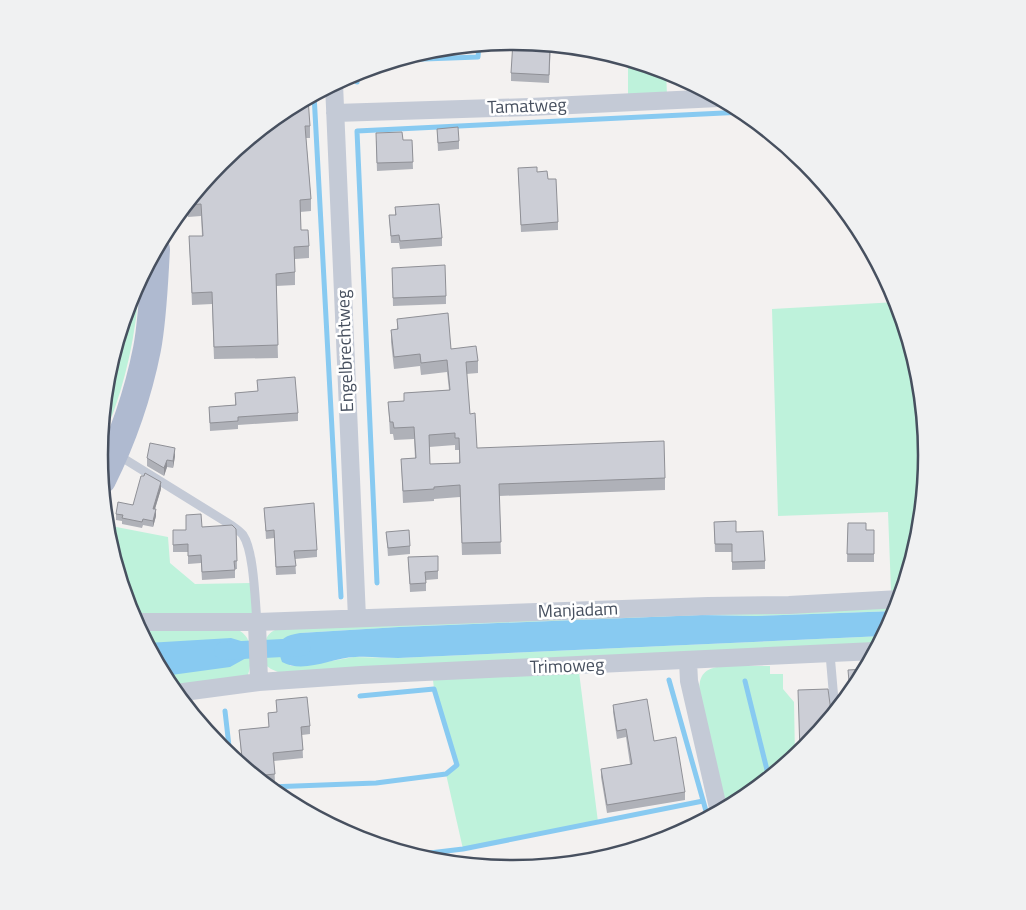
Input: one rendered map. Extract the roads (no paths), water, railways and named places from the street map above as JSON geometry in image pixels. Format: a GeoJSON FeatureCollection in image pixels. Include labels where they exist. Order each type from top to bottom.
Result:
{"type":"FeatureCollection","features":[{"type":"Feature","properties":{"kind":"main road"},"geometry":{"type":"LineString","coordinates":[[108,467],[136,391],[147,349],[154,267]]}},
{"type":"Feature","properties":{"kind":"street","name":"Engelbrechtweg"},"geometry":{"type":"LineString","coordinates":[[334,92],[357,618]]}},
{"type":"Feature","properties":{"kind":"street","name":"Tamatweg"},"geometry":{"type":"LineString","coordinates":[[335,113],[530,107],[705,99]]}},
{"type":"Feature","properties":{"kind":"street","name":"Manjadam"},"geometry":{"type":"LineString","coordinates":[[145,622],[257,627],[357,618],[788,605],[891,599]]}},
{"type":"Feature","properties":{"kind":"street"},"geometry":{"type":"LineString","coordinates":[[257,627],[258,678]]}},
{"type":"Feature","properties":{"kind":"street","name":"Trimoweg"},"geometry":{"type":"LineString","coordinates":[[184,691],[258,678],[688,661],[867,652]]}},
{"type":"Feature","properties":{"kind":"street"},"geometry":{"type":"LineString","coordinates":[[688,661],[689,681],[718,804]]}},
{"type":"Feature","properties":{"kind":"lane"},"geometry":{"type":"LineString","coordinates":[[115,453],[231,525],[242,534],[247,542],[250,554],[257,627]]}},
{"type":"Feature","properties":{"kind":"lane"},"geometry":{"type":"LineString","coordinates":[[830,654],[833,703]]}},
{"type":"Feature","properties":{"kind":"water"},"geometry":{"type":"Polygon","coordinates":[[[886,611],[875,636],[398,658],[355,657],[308,666],[290,665],[282,662],[279,649],[284,638],[300,633],[399,627],[701,615],[756,616],[886,611]]]}},
{"type":"Feature","properties":{"kind":"water"},"geometry":{"type":"Polygon","coordinates":[[[231,638],[247,645],[248,657],[230,667],[173,675],[154,643],[231,638]]]}},
{"type":"Feature","properties":{"kind":"waterway"},"geometry":{"type":"LineString","coordinates":[[431,59],[478,57],[478,52]]}},
{"type":"Feature","properties":{"kind":"waterway"},"geometry":{"type":"LineString","coordinates":[[314,102],[341,597]]}},
{"type":"Feature","properties":{"kind":"waterway"},"geometry":{"type":"LineString","coordinates":[[377,583],[357,131],[730,113]]}},
{"type":"Feature","properties":{"kind":"waterway"},"geometry":{"type":"LineString","coordinates":[[223,651],[302,647]]}},
{"type":"Feature","properties":{"kind":"waterway"},"geometry":{"type":"LineString","coordinates":[[669,680],[706,811]]}},
{"type":"Feature","properties":{"kind":"waterway"},"geometry":{"type":"LineString","coordinates":[[745,681],[767,770]]}},
{"type":"Feature","properties":{"kind":"waterway"},"geometry":{"type":"LineString","coordinates":[[281,787],[376,783],[446,774],[457,765],[434,689],[360,696]]}},
{"type":"Feature","properties":{"kind":"waterway"},"geometry":{"type":"LineString","coordinates":[[225,711],[229,742]]}},
{"type":"Feature","properties":{"kind":"waterway"},"geometry":{"type":"LineString","coordinates":[[436,852],[463,849],[703,801]]}}]}
